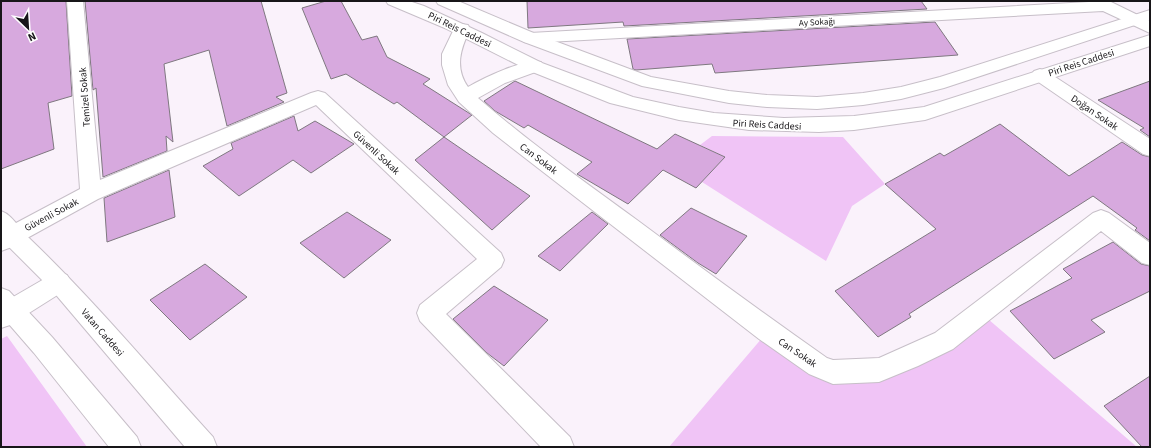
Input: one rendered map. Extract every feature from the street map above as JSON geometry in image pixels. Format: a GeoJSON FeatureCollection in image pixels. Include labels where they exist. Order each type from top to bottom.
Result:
{"type":"FeatureCollection","features":[{"type":"Feature","properties":{"kind":"street","name":"Temizel Sokak"},"geometry":{"type":"LineString","coordinates":[[75,1],[91,193]]}},
{"type":"Feature","properties":{"kind":"street","name":"Piri Reis Caddesi"},"geometry":{"type":"LineString","coordinates":[[394,1],[421,10],[535,66],[642,106],[686,115],[750,124],[802,126],[890,120],[925,113],[1150,40]]}},
{"type":"Feature","properties":{"kind":"street","name":"Piri Reis Caddesi"},"geometry":{"type":"LineString","coordinates":[[444,1],[530,38],[648,82],[729,97],[767,101],[817,103],[863,99],[944,82],[1142,18]]}},
{"type":"Feature","properties":{"kind":"street"},"geometry":{"type":"LineString","coordinates":[[1101,3],[1142,18],[1150,28]]}},
{"type":"Feature","properties":{"kind":"street","name":"Ay Sokağı"},"geometry":{"type":"LineString","coordinates":[[530,38],[1101,3]]}},
{"type":"Feature","properties":{"kind":"street"},"geometry":{"type":"LineString","coordinates":[[462,29],[451,54],[451,65],[457,85],[466,98],[477,89],[489,83],[535,66]]}},
{"type":"Feature","properties":{"kind":"street","name":"Doğan Sokak"},"geometry":{"type":"LineString","coordinates":[[1040,75],[1150,149]]}},
{"type":"Feature","properties":{"kind":"street","name":"Güvenli Sokak"},"geometry":{"type":"LineString","coordinates":[[5,233],[91,193],[318,97],[493,260],[429,313],[560,447]]}},
{"type":"Feature","properties":{"kind":"street","name":"Can Sokak"},"geometry":{"type":"LineString","coordinates":[[466,98],[528,150],[768,331],[818,366],[833,372],[878,370],[909,358],[944,341],[1101,219],[1150,256]]}},
{"type":"Feature","properties":{"kind":"street","name":"Vatan Caddesi"},"geometry":{"type":"LineString","coordinates":[[5,233],[59,282],[203,447]]}},
{"type":"Feature","properties":{"kind":"street"},"geometry":{"type":"LineString","coordinates":[[59,282],[4,309],[43,345],[127,447]]}},
{"type":"Feature","properties":{"kind":"shaded area"},"geometry":{"type":"Polygon","coordinates":[[[712,136],[843,137],[885,184],[852,206],[826,261],[702,182],[725,157],[700,145],[712,136]]]}},
{"type":"Feature","properties":{"kind":"shaded area"},"geometry":{"type":"Polygon","coordinates":[[[981,313],[1137,447],[669,447],[768,331],[855,372],[981,313]]]}},
{"type":"Feature","properties":{"kind":"shaded area"},"geometry":{"type":"Polygon","coordinates":[[[7,336],[87,447],[1,447],[1,339],[7,336]]]}},
{"type":"Feature","properties":{"kind":"building"},"geometry":{"type":"Polygon","coordinates":[[[1,1],[66,1],[72,96],[48,103],[54,149],[1,169],[1,1]]]}},
{"type":"Feature","properties":{"kind":"building"},"geometry":{"type":"Polygon","coordinates":[[[85,1],[261,1],[287,93],[276,97],[284,102],[227,126],[209,50],[164,64],[173,142],[166,136],[167,151],[103,177],[96,88],[93,90],[85,1]]]}},
{"type":"Feature","properties":{"kind":"building"},"geometry":{"type":"Polygon","coordinates":[[[326,1],[341,1],[362,40],[377,36],[387,57],[430,79],[423,84],[472,115],[444,137],[397,102],[394,104],[346,74],[331,79],[302,8],[326,1]]]}},
{"type":"Feature","properties":{"kind":"building"},"geometry":{"type":"Polygon","coordinates":[[[527,1],[921,1],[927,9],[624,26],[623,22],[528,28],[527,1]]]}},
{"type":"Feature","properties":{"kind":"building"},"geometry":{"type":"Polygon","coordinates":[[[935,22],[958,55],[715,73],[712,64],[636,70],[633,69],[627,39],[935,22]]]}},
{"type":"Feature","properties":{"kind":"building"},"geometry":{"type":"Polygon","coordinates":[[[515,81],[657,149],[675,134],[725,157],[696,188],[663,170],[628,204],[577,174],[592,162],[528,125],[524,128],[495,111],[484,101],[515,81]]]}},
{"type":"Feature","properties":{"kind":"building"},"geometry":{"type":"Polygon","coordinates":[[[1150,81],[1150,137],[1140,130],[1144,128],[1098,100],[1150,81]]]}},
{"type":"Feature","properties":{"kind":"building"},"geometry":{"type":"Polygon","coordinates":[[[294,116],[298,131],[315,121],[354,144],[311,173],[293,160],[239,196],[203,166],[233,149],[231,143],[294,116]]]}},
{"type":"Feature","properties":{"kind":"building"},"geometry":{"type":"Polygon","coordinates":[[[1000,124],[1069,176],[1122,142],[1142,155],[1150,157],[1150,241],[1135,230],[1137,228],[1093,196],[909,314],[911,317],[878,337],[835,291],[936,229],[885,184],[940,153],[944,156],[1000,124]]]}},
{"type":"Feature","properties":{"kind":"building"},"geometry":{"type":"Polygon","coordinates":[[[444,137],[530,196],[492,230],[415,160],[444,137]]]}},
{"type":"Feature","properties":{"kind":"building"},"geometry":{"type":"Polygon","coordinates":[[[169,170],[175,217],[107,242],[104,198],[169,170]]]}},
{"type":"Feature","properties":{"kind":"building"},"geometry":{"type":"Polygon","coordinates":[[[691,208],[747,236],[716,274],[698,263],[660,235],[691,208]]]}},
{"type":"Feature","properties":{"kind":"building"},"geometry":{"type":"Polygon","coordinates":[[[347,212],[391,240],[344,278],[300,243],[347,212]]]}},
{"type":"Feature","properties":{"kind":"building"},"geometry":{"type":"Polygon","coordinates":[[[592,212],[608,224],[560,271],[538,256],[592,212]]]}},
{"type":"Feature","properties":{"kind":"building"},"geometry":{"type":"Polygon","coordinates":[[[1113,242],[1141,264],[1150,266],[1150,291],[1091,320],[1105,332],[1054,359],[1010,311],[1072,278],[1063,269],[1113,242]]]}},
{"type":"Feature","properties":{"kind":"building"},"geometry":{"type":"Polygon","coordinates":[[[205,264],[247,297],[190,340],[150,300],[205,264]]]}},
{"type":"Feature","properties":{"kind":"building"},"geometry":{"type":"Polygon","coordinates":[[[494,286],[548,320],[504,366],[487,353],[453,319],[494,286]]]}},
{"type":"Feature","properties":{"kind":"building"},"geometry":{"type":"Polygon","coordinates":[[[1150,376],[1150,447],[1142,447],[1104,406],[1150,376]]]}}]}
